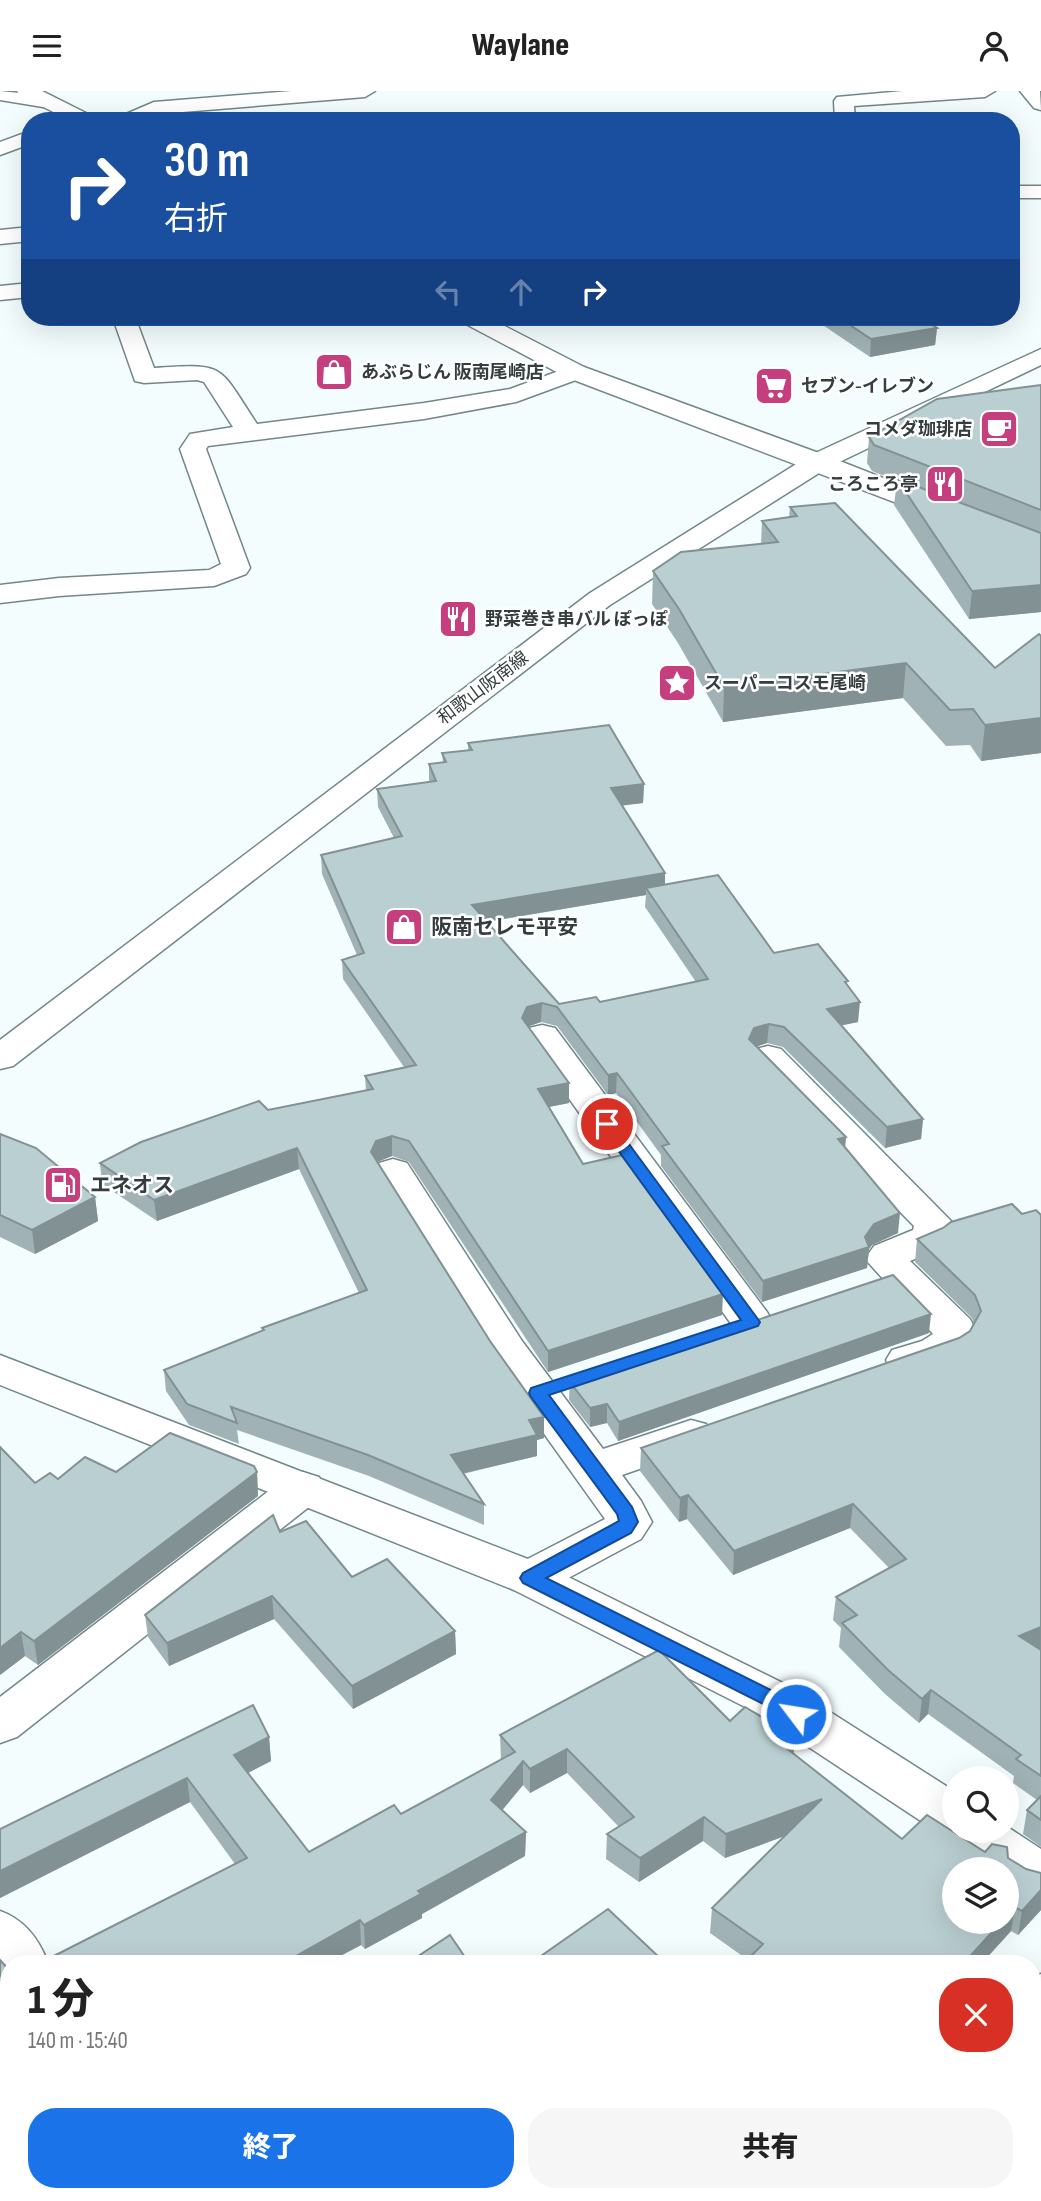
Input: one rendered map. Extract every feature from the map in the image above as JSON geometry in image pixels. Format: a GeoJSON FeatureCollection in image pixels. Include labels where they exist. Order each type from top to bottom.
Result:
{"type":"FeatureCollection","features":[{"type":"Feature","properties":{"kind":"street"},"geometry":{"type":"LineString","coordinates":[[27,91],[66,112]]}},
{"type":"Feature","properties":{"kind":"street"},"geometry":{"type":"LineString","coordinates":[[145,112],[154,108],[248,96],[365,91]]}},
{"type":"Feature","properties":{"kind":"street"},"geometry":{"type":"LineString","coordinates":[[845,112],[844,101],[985,91]]}},
{"type":"Feature","properties":{"kind":"street"},"geometry":{"type":"LineString","coordinates":[[1030,91],[1041,104]]}},
{"type":"Feature","properties":{"kind":"street"},"geometry":{"type":"LineString","coordinates":[[0,94],[49,102]]}},
{"type":"Feature","properties":{"kind":"street"},"geometry":{"type":"LineString","coordinates":[[0,149],[21,141]]}},
{"type":"Feature","properties":{"kind":"street"},"geometry":{"type":"LineString","coordinates":[[1020,192],[1041,192]]}},
{"type":"Feature","properties":{"kind":"street"},"geometry":{"type":"LineString","coordinates":[[0,237],[21,236]]}},
{"type":"Feature","properties":{"kind":"street"},"geometry":{"type":"LineString","coordinates":[[0,293],[21,291]]}},
{"type":"Feature","properties":{"kind":"street"},"geometry":{"type":"LineString","coordinates":[[128,326],[144,376],[200,372],[213,377],[249,432]]}},
{"type":"Feature","properties":{"kind":"street"},"geometry":{"type":"LineString","coordinates":[[498,326],[575,372],[818,462],[1041,550]]}},
{"type":"Feature","properties":{"kind":"street","name":"和歌山阪南線"},"geometry":{"type":"LineString","coordinates":[[0,1058],[600,599],[818,462],[1041,356]]}},
{"type":"Feature","properties":{"kind":"street"},"geometry":{"type":"LineString","coordinates":[[0,594],[59,587],[214,579],[236,568],[193,449],[200,439],[424,411],[516,395],[575,372]]}},
{"type":"Feature","properties":{"kind":"street"},"geometry":{"type":"LineString","coordinates":[[542,1036],[751,1322]]}},
{"type":"Feature","properties":{"kind":"street"},"geometry":{"type":"LineString","coordinates":[[768,1057],[934,1224],[932,1237],[888,1255],[880,1280],[955,1329],[955,1336],[950,1344],[940,1349],[876,1371]]}},
{"type":"Feature","properties":{"kind":"street"},"geometry":{"type":"LineString","coordinates":[[393,1171],[507,1351],[556,1386],[593,1469],[625,1512],[629,1522],[625,1528],[530,1578]]}},
{"type":"Feature","properties":{"kind":"street"},"geometry":{"type":"LineString","coordinates":[[0,1369],[530,1578],[774,1700],[942,1809]]}},
{"type":"Feature","properties":{"kind":"street"},"geometry":{"type":"LineString","coordinates":[[593,1469],[722,1425]]}},
{"type":"Feature","properties":{"kind":"street"},"geometry":{"type":"LineString","coordinates":[[0,1724],[303,1488]]}},
{"type":"Feature","properties":{"kind":"street"},"geometry":{"type":"LineString","coordinates":[[992,1843],[1041,1876]]}},
{"type":"Feature","properties":{"kind":"street"},"geometry":{"type":"LineString","coordinates":[[0,1934],[16,1955]]}},
{"type":"Feature","properties":{"kind":"building"},"geometry":{"type":"Polygon","coordinates":[[[852,326],[937,328],[871,339],[852,326]]]}},
{"type":"Feature","properties":{"kind":"building"},"geometry":{"type":"Polygon","coordinates":[[[1041,385],[1041,510],[874,445],[869,437],[937,399],[1041,385]]]}},
{"type":"Feature","properties":{"kind":"building"},"geometry":{"type":"Polygon","coordinates":[[[897,479],[1041,533],[1041,585],[972,591],[897,479]]]}},
{"type":"Feature","properties":{"kind":"building"},"geometry":{"type":"Polygon","coordinates":[[[835,503],[995,668],[1039,634],[1041,636],[1041,718],[985,725],[973,709],[950,710],[906,663],[724,687],[679,609],[653,571],[681,552],[778,542],[762,521],[797,516],[790,507],[835,503]]]}},
{"type":"Feature","properties":{"kind":"building"},"geometry":{"type":"Polygon","coordinates":[[[609,725],[644,784],[611,788],[665,873],[472,905],[559,1004],[596,997],[600,1002],[708,979],[646,888],[718,875],[774,953],[818,944],[848,981],[845,982],[860,1002],[827,1009],[923,1119],[887,1127],[784,1027],[769,1024],[754,1028],[749,1039],[846,1137],[838,1139],[900,1213],[874,1224],[865,1237],[869,1247],[763,1281],[662,1146],[669,1144],[617,1073],[608,1075],[557,1007],[542,1003],[527,1007],[522,1018],[569,1083],[538,1089],[583,1164],[622,1155],[723,1294],[548,1351],[409,1141],[392,1136],[376,1141],[371,1152],[490,1341],[544,1417],[529,1420],[537,1435],[451,1455],[484,1504],[368,1455],[231,1407],[237,1423],[187,1404],[164,1370],[264,1330],[262,1328],[367,1290],[297,1148],[154,1200],[100,1163],[141,1142],[259,1101],[268,1110],[373,1089],[365,1076],[416,1065],[342,960],[364,953],[321,855],[402,836],[377,789],[436,781],[429,764],[446,762],[442,753],[472,750],[468,743],[609,725]]]}},
{"type":"Feature","properties":{"kind":"building"},"geometry":{"type":"Polygon","coordinates":[[[0,1134],[36,1148],[95,1197],[32,1230],[0,1215],[0,1134]]]}},
{"type":"Feature","properties":{"kind":"building"},"geometry":{"type":"Polygon","coordinates":[[[1012,1204],[1022,1214],[1036,1210],[1041,1215],[1041,1627],[1019,1636],[1041,1650],[1041,1776],[1016,1759],[1021,1755],[931,1690],[922,1699],[888,1670],[842,1623],[857,1615],[836,1597],[906,1559],[853,1504],[734,1551],[688,1495],[680,1498],[641,1448],[959,1338],[970,1331],[981,1311],[975,1295],[917,1239],[951,1222],[1012,1204]]]}},
{"type":"Feature","properties":{"kind":"building"},"geometry":{"type":"Polygon","coordinates":[[[893,1275],[931,1314],[619,1422],[607,1404],[590,1408],[570,1382],[893,1275]]]}},
{"type":"Feature","properties":{"kind":"building"},"geometry":{"type":"Polygon","coordinates":[[[170,1433],[254,1466],[257,1472],[34,1641],[21,1632],[0,1648],[0,1447],[35,1483],[50,1473],[58,1479],[85,1457],[116,1472],[170,1433]]]}},
{"type":"Feature","properties":{"kind":"building"},"geometry":{"type":"Polygon","coordinates":[[[273,1515],[280,1532],[306,1521],[352,1577],[387,1559],[455,1631],[352,1686],[272,1596],[167,1643],[145,1615],[273,1515]]]}},
{"type":"Feature","properties":{"kind":"building"},"geometry":{"type":"Polygon","coordinates":[[[659,1650],[730,1721],[745,1707],[795,1737],[785,1747],[902,1839],[927,1815],[942,1825],[942,1843],[971,1843],[985,1852],[992,1844],[1007,1847],[1008,1857],[942,1857],[942,1934],[990,1934],[971,1955],[752,1955],[763,1944],[712,1908],[822,1799],[726,1834],[704,1817],[640,1858],[607,1834],[634,1817],[567,1749],[530,1769],[523,1761],[491,1800],[526,1832],[418,1891],[421,1894],[364,1925],[360,1920],[298,1955],[56,1955],[247,1858],[187,1778],[0,1871],[0,1829],[253,1705],[269,1737],[234,1755],[309,1852],[394,1805],[401,1814],[515,1752],[500,1735],[659,1650]]]}},
{"type":"Feature","properties":{"kind":"building"},"geometry":{"type":"Polygon","coordinates":[[[1041,1796],[1041,1820],[1027,1810],[1041,1796]]]}},
{"type":"Feature","properties":{"kind":"building"},"geometry":{"type":"Polygon","coordinates":[[[1019,1865],[1041,1873],[1041,1890],[1022,1911],[1019,1909],[1019,1865]]]}},
{"type":"Feature","properties":{"kind":"building"},"geometry":{"type":"Polygon","coordinates":[[[608,1909],[657,1955],[542,1955],[608,1909]]]}},
{"type":"Feature","properties":{"kind":"building"},"geometry":{"type":"Polygon","coordinates":[[[450,1935],[464,1955],[420,1955],[450,1935]]]}},
{"type":"Feature","properties":{"kind":"place","name":"あぶらじん 阪南尾崎店"},"geometry":{"type":"Point","coordinates":[334,372]}},
{"type":"Feature","properties":{"kind":"place","name":"セブン-イレブン"},"geometry":{"type":"Point","coordinates":[774,386]}},
{"type":"Feature","properties":{"kind":"place","name":"コメダ珈琲店"},"geometry":{"type":"Point","coordinates":[999,429]}},
{"type":"Feature","properties":{"kind":"place","name":"ころころ亭"},"geometry":{"type":"Point","coordinates":[945,484]}},
{"type":"Feature","properties":{"kind":"place","name":"野菜巻き串バル ぽっぽ"},"geometry":{"type":"Point","coordinates":[458,619]}},
{"type":"Feature","properties":{"kind":"place","name":"スーパーコスモ尾崎"},"geometry":{"type":"Point","coordinates":[677,683]}},
{"type":"Feature","properties":{"kind":"place","name":"阪南セレモ平安"},"geometry":{"type":"Point","coordinates":[404,927]}},
{"type":"Feature","properties":{"kind":"place","name":"エネオス"},"geometry":{"type":"Point","coordinates":[63,1185]}},
{"type":"Feature","properties":{"kind":"route"},"geometry":{"type":"LineString","coordinates":[[607,1124],[752,1322],[537,1393],[625,1512],[629,1522],[625,1528],[530,1578],[774,1700],[796,1714]]}}]}
